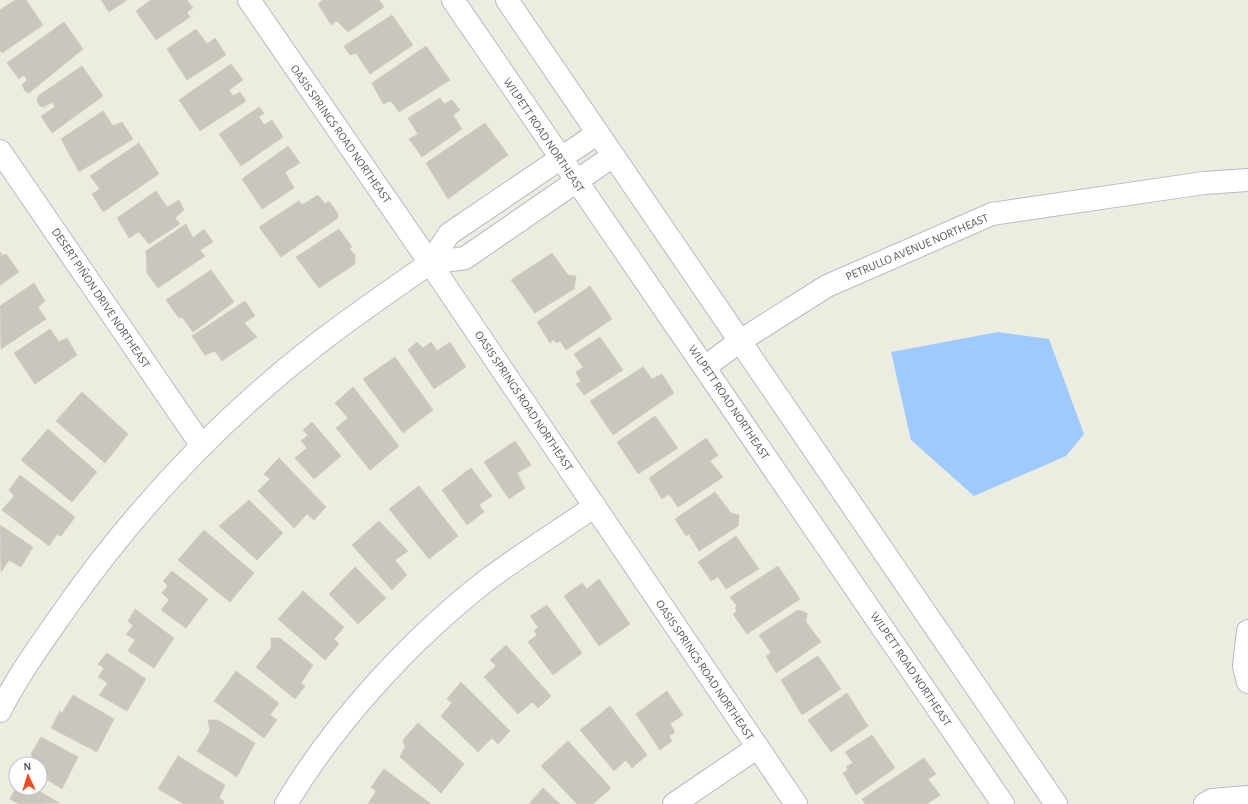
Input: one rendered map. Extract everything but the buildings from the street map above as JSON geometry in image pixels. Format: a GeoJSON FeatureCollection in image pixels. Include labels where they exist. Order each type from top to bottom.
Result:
{"type":"FeatureCollection","features":[{"type":"Feature","properties":{"kind":"street","name":"OASIS SPRINGS ROAD NORTHEAST"},"geometry":{"type":"LineString","coordinates":[[249,0],[430,263],[796,804]]}},
{"type":"Feature","properties":{"kind":"street","name":"WILPETT ROAD NORTHEAST"},"geometry":{"type":"LineString","coordinates":[[453,0],[576,182],[705,367],[1003,804]]}},
{"type":"Feature","properties":{"kind":"street"},"geometry":{"type":"LineString","coordinates":[[507,0],[1056,804]]}},
{"type":"Feature","properties":{"kind":"street"},"geometry":{"type":"LineString","coordinates":[[0,712],[42,643],[88,576],[141,510],[202,446],[266,385],[346,322],[430,263],[449,234],[598,133]]}},
{"type":"Feature","properties":{"kind":"street","name":"DESERT PIÑON DRIVE NORTHEAST"},"geometry":{"type":"LineString","coordinates":[[0,151],[202,446]]}},
{"type":"Feature","properties":{"kind":"street"},"geometry":{"type":"LineString","coordinates":[[430,263],[465,258],[613,156]]}},
{"type":"Feature","properties":{"kind":"street","name":"PETRULLO AVENUE NORTHEAST"},"geometry":{"type":"LineString","coordinates":[[705,367],[740,341],[827,286],[992,214],[1204,183],[1248,180]]}},
{"type":"Feature","properties":{"kind":"street"},"geometry":{"type":"LineString","coordinates":[[286,804],[347,717],[409,648],[487,580],[595,506]]}},
{"type":"Feature","properties":{"kind":"street"},"geometry":{"type":"LineString","coordinates":[[1248,631],[1244,666],[1248,682]]}},
{"type":"Feature","properties":{"kind":"street"},"geometry":{"type":"LineString","coordinates":[[674,804],[758,747]]}},
{"type":"Feature","properties":{"kind":"street"},"geometry":{"type":"LineString","coordinates":[[1205,804],[1212,800],[1248,797]]}},
{"type":"Feature","properties":{"kind":"water"},"geometry":{"type":"Polygon","coordinates":[[[998,332],[1049,339],[1084,434],[1066,456],[974,496],[911,440],[891,352],[998,332]]]}}]}
